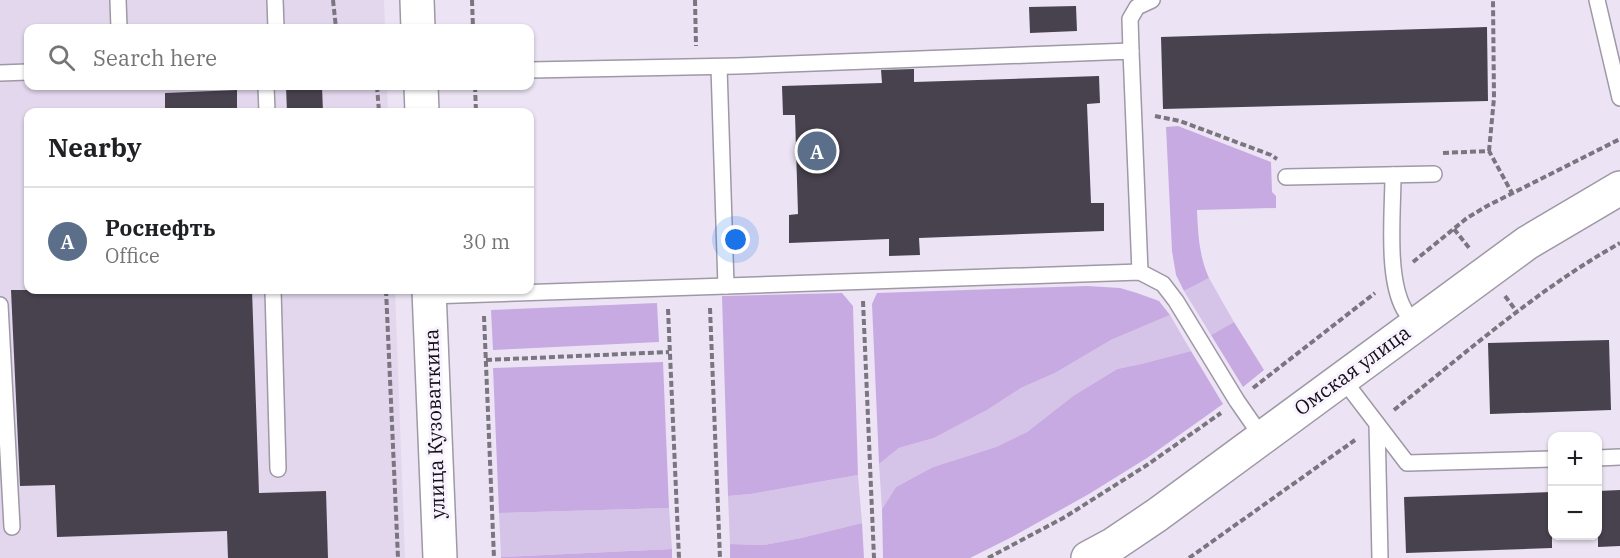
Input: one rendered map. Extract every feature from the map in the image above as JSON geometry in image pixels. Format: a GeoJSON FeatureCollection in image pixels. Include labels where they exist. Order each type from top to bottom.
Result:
{"type":"FeatureCollection","features":[{"type":"Feature","properties":{"kind":"main road"},"geometry":{"type":"LineString","coordinates":[[417,0],[418,24]]}},
{"type":"Feature","properties":{"kind":"main road"},"geometry":{"type":"LineString","coordinates":[[421,90],[422,108]]}},
{"type":"Feature","properties":{"kind":"main road","name":"Омская улица"},"geometry":{"type":"LineString","coordinates":[[1088,558],[1114,544],[1157,515],[1527,243],[1620,188]]}},
{"type":"Feature","properties":{"kind":"main road","name":"улица Кузоваткина"},"geometry":{"type":"LineString","coordinates":[[429,294],[440,558]]}},
{"type":"Feature","properties":{"kind":"lane"},"geometry":{"type":"LineString","coordinates":[[118,0],[119,24]]}},
{"type":"Feature","properties":{"kind":"lane"},"geometry":{"type":"LineString","coordinates":[[275,0],[276,24]]}},
{"type":"Feature","properties":{"kind":"lane"},"geometry":{"type":"LineString","coordinates":[[1140,272],[1130,19],[1137,7],[1152,0]]}},
{"type":"Feature","properties":{"kind":"lane"},"geometry":{"type":"LineString","coordinates":[[1597,0],[1620,98]]}},
{"type":"Feature","properties":{"kind":"lane"},"geometry":{"type":"LineString","coordinates":[[534,70],[719,67],[1131,51]]}},
{"type":"Feature","properties":{"kind":"lane"},"geometry":{"type":"LineString","coordinates":[[719,67],[726,286]]}},
{"type":"Feature","properties":{"kind":"lane"},"geometry":{"type":"LineString","coordinates":[[0,73],[24,72]]}},
{"type":"Feature","properties":{"kind":"lane"},"geometry":{"type":"LineString","coordinates":[[267,90],[267,108]]}},
{"type":"Feature","properties":{"kind":"lane"},"geometry":{"type":"LineString","coordinates":[[1286,177],[1434,174]]}},
{"type":"Feature","properties":{"kind":"lane"},"geometry":{"type":"LineString","coordinates":[[1393,175],[1392,260],[1404,308],[1415,324]]}},
{"type":"Feature","properties":{"kind":"lane"},"geometry":{"type":"LineString","coordinates":[[534,292],[1140,272],[1162,284],[1176,301],[1237,401],[1262,437]]}},
{"type":"Feature","properties":{"kind":"lane"},"geometry":{"type":"LineString","coordinates":[[273,294],[278,469]]}},
{"type":"Feature","properties":{"kind":"lane"},"geometry":{"type":"LineString","coordinates":[[0,305],[12,527]]}},
{"type":"Feature","properties":{"kind":"lane"},"geometry":{"type":"LineString","coordinates":[[1342,378],[1407,464]]}},
{"type":"Feature","properties":{"kind":"lane"},"geometry":{"type":"LineString","coordinates":[[1377,424],[1380,558]]}},
{"type":"Feature","properties":{"kind":"lane"},"geometry":{"type":"LineString","coordinates":[[1602,458],[1620,457]]}},
{"type":"Feature","properties":{"kind":"lane"},"geometry":{"type":"LineString","coordinates":[[1378,464],[1548,459]]}},
{"type":"Feature","properties":{"kind":"path"},"geometry":{"type":"LineString","coordinates":[[333,0],[336,24]]}},
{"type":"Feature","properties":{"kind":"path"},"geometry":{"type":"LineString","coordinates":[[472,0],[473,24]]}},
{"type":"Feature","properties":{"kind":"path"},"geometry":{"type":"LineString","coordinates":[[1489,151],[1494,98],[1493,0]]}},
{"type":"Feature","properties":{"kind":"path"},"geometry":{"type":"LineString","coordinates":[[377,90],[379,108]]}},
{"type":"Feature","properties":{"kind":"path"},"geometry":{"type":"LineString","coordinates":[[475,90],[476,108]]}},
{"type":"Feature","properties":{"kind":"path"},"geometry":{"type":"LineString","coordinates":[[988,558],[1065,517],[1138,471],[1237,401],[1467,218],[1620,139]]}},
{"type":"Feature","properties":{"kind":"path"},"geometry":{"type":"LineString","coordinates":[[1189,558],[1377,424],[1517,312],[1574,270],[1620,243]]}},
{"type":"Feature","properties":{"kind":"path"},"geometry":{"type":"LineString","coordinates":[[862,281],[874,558]]}},
{"type":"Feature","properties":{"kind":"path"},"geometry":{"type":"LineString","coordinates":[[709,286],[720,558]]}},
{"type":"Feature","properties":{"kind":"path"},"geometry":{"type":"LineString","coordinates":[[667,288],[679,558]]}},
{"type":"Feature","properties":{"kind":"path"},"geometry":{"type":"LineString","coordinates":[[386,294],[398,558]]}},
{"type":"Feature","properties":{"kind":"path"},"geometry":{"type":"LineString","coordinates":[[483,294],[494,558]]}},
{"type":"Feature","properties":{"kind":"path"},"geometry":{"type":"LineString","coordinates":[[486,360],[669,352]]}},
{"type":"Feature","properties":{"kind":"shaded area"},"geometry":{"type":"Polygon","coordinates":[[[0,0],[384,0],[385,24],[24,24],[24,90],[387,90],[388,108],[24,108],[24,294],[395,294],[405,558],[0,558],[0,0]]]}},
{"type":"Feature","properties":{"kind":"shaded area"},"geometry":{"type":"Polygon","coordinates":[[[1178,126],[1271,162],[1272,192],[1276,196],[1276,208],[1197,210],[1201,253],[1209,278],[1184,291],[1176,275],[1172,251],[1166,127],[1178,126]]]}},
{"type":"Feature","properties":{"kind":"shaded area"},"geometry":{"type":"Polygon","coordinates":[[[1209,278],[1234,322],[1211,335],[1184,291],[1209,278]]]}},
{"type":"Feature","properties":{"kind":"shaded area"},"geometry":{"type":"Polygon","coordinates":[[[1087,286],[1120,288],[1137,293],[1159,301],[1170,315],[1111,340],[934,438],[899,448],[879,464],[872,304],[877,293],[1087,286]]]}},
{"type":"Feature","properties":{"kind":"shaded area"},"geometry":{"type":"Polygon","coordinates":[[[842,293],[853,306],[858,475],[728,496],[722,296],[842,293]]]}},
{"type":"Feature","properties":{"kind":"shaded area"},"geometry":{"type":"Polygon","coordinates":[[[657,303],[659,342],[493,350],[491,310],[657,303]]]}},
{"type":"Feature","properties":{"kind":"shaded area"},"geometry":{"type":"Polygon","coordinates":[[[1170,315],[1191,351],[1117,369],[1073,396],[1027,432],[996,447],[933,467],[896,487],[882,509],[879,464],[899,448],[934,438],[1111,340],[1170,315]]]}},
{"type":"Feature","properties":{"kind":"shaded area"},"geometry":{"type":"Polygon","coordinates":[[[1234,322],[1264,370],[1243,387],[1211,335],[1234,322]]]}},
{"type":"Feature","properties":{"kind":"shaded area"},"geometry":{"type":"Polygon","coordinates":[[[1191,351],[1223,404],[1147,458],[1089,494],[970,558],[883,558],[882,509],[896,487],[933,467],[996,447],[1027,432],[1073,396],[1117,369],[1191,351]]]}},
{"type":"Feature","properties":{"kind":"shaded area"},"geometry":{"type":"Polygon","coordinates":[[[663,362],[669,508],[499,513],[493,368],[663,362]]]}},
{"type":"Feature","properties":{"kind":"shaded area"},"geometry":{"type":"Polygon","coordinates":[[[858,475],[862,523],[764,545],[730,544],[728,496],[858,475]]]}},
{"type":"Feature","properties":{"kind":"shaded area"},"geometry":{"type":"Polygon","coordinates":[[[669,508],[672,549],[501,557],[499,513],[669,508]]]}},
{"type":"Feature","properties":{"kind":"shaded area"},"geometry":{"type":"Polygon","coordinates":[[[862,523],[864,558],[730,558],[730,544],[764,545],[862,523]]]}},
{"type":"Feature","properties":{"kind":"shaded area"},"geometry":{"type":"Polygon","coordinates":[[[672,549],[672,558],[501,558],[501,557],[672,549]]]}},
{"type":"Feature","properties":{"kind":"building"},"geometry":{"type":"Polygon","coordinates":[[[1076,6],[1077,31],[1030,33],[1029,7],[1076,6]]]}},
{"type":"Feature","properties":{"kind":"building"},"geometry":{"type":"Polygon","coordinates":[[[1487,27],[1488,101],[1163,109],[1161,37],[1487,27]]]}},
{"type":"Feature","properties":{"kind":"building"},"geometry":{"type":"Polygon","coordinates":[[[914,69],[914,82],[1099,76],[1100,103],[1087,104],[1091,203],[1104,203],[1104,231],[919,238],[920,255],[889,256],[889,239],[789,243],[789,215],[798,214],[795,115],[783,115],[782,86],[882,83],[881,70],[914,69]]]}},
{"type":"Feature","properties":{"kind":"building"},"geometry":{"type":"Polygon","coordinates":[[[237,90],[237,108],[165,108],[165,93],[237,90]]]}},
{"type":"Feature","properties":{"kind":"building"},"geometry":{"type":"Polygon","coordinates":[[[286,90],[322,90],[323,108],[287,108],[286,90]]]}},
{"type":"Feature","properties":{"kind":"building"},"geometry":{"type":"Polygon","coordinates":[[[11,290],[24,290],[24,294],[252,294],[259,493],[326,491],[328,558],[228,558],[227,531],[57,537],[55,485],[20,486],[11,290]]]}},
{"type":"Feature","properties":{"kind":"building"},"geometry":{"type":"Polygon","coordinates":[[[1609,340],[1611,410],[1490,414],[1488,343],[1609,340]]]}},
{"type":"Feature","properties":{"kind":"building"},"geometry":{"type":"Polygon","coordinates":[[[1620,490],[1620,546],[1598,547],[1598,540],[1602,540],[1602,491],[1620,490]]]}},
{"type":"Feature","properties":{"kind":"building"},"geometry":{"type":"Polygon","coordinates":[[[1548,492],[1548,540],[1552,540],[1552,548],[1406,553],[1404,497],[1548,492]]]}},
{"type":"Feature","properties":{"kind":"place","name":"Роснефть"},"geometry":{"type":"Point","coordinates":[817,151]}}]}
